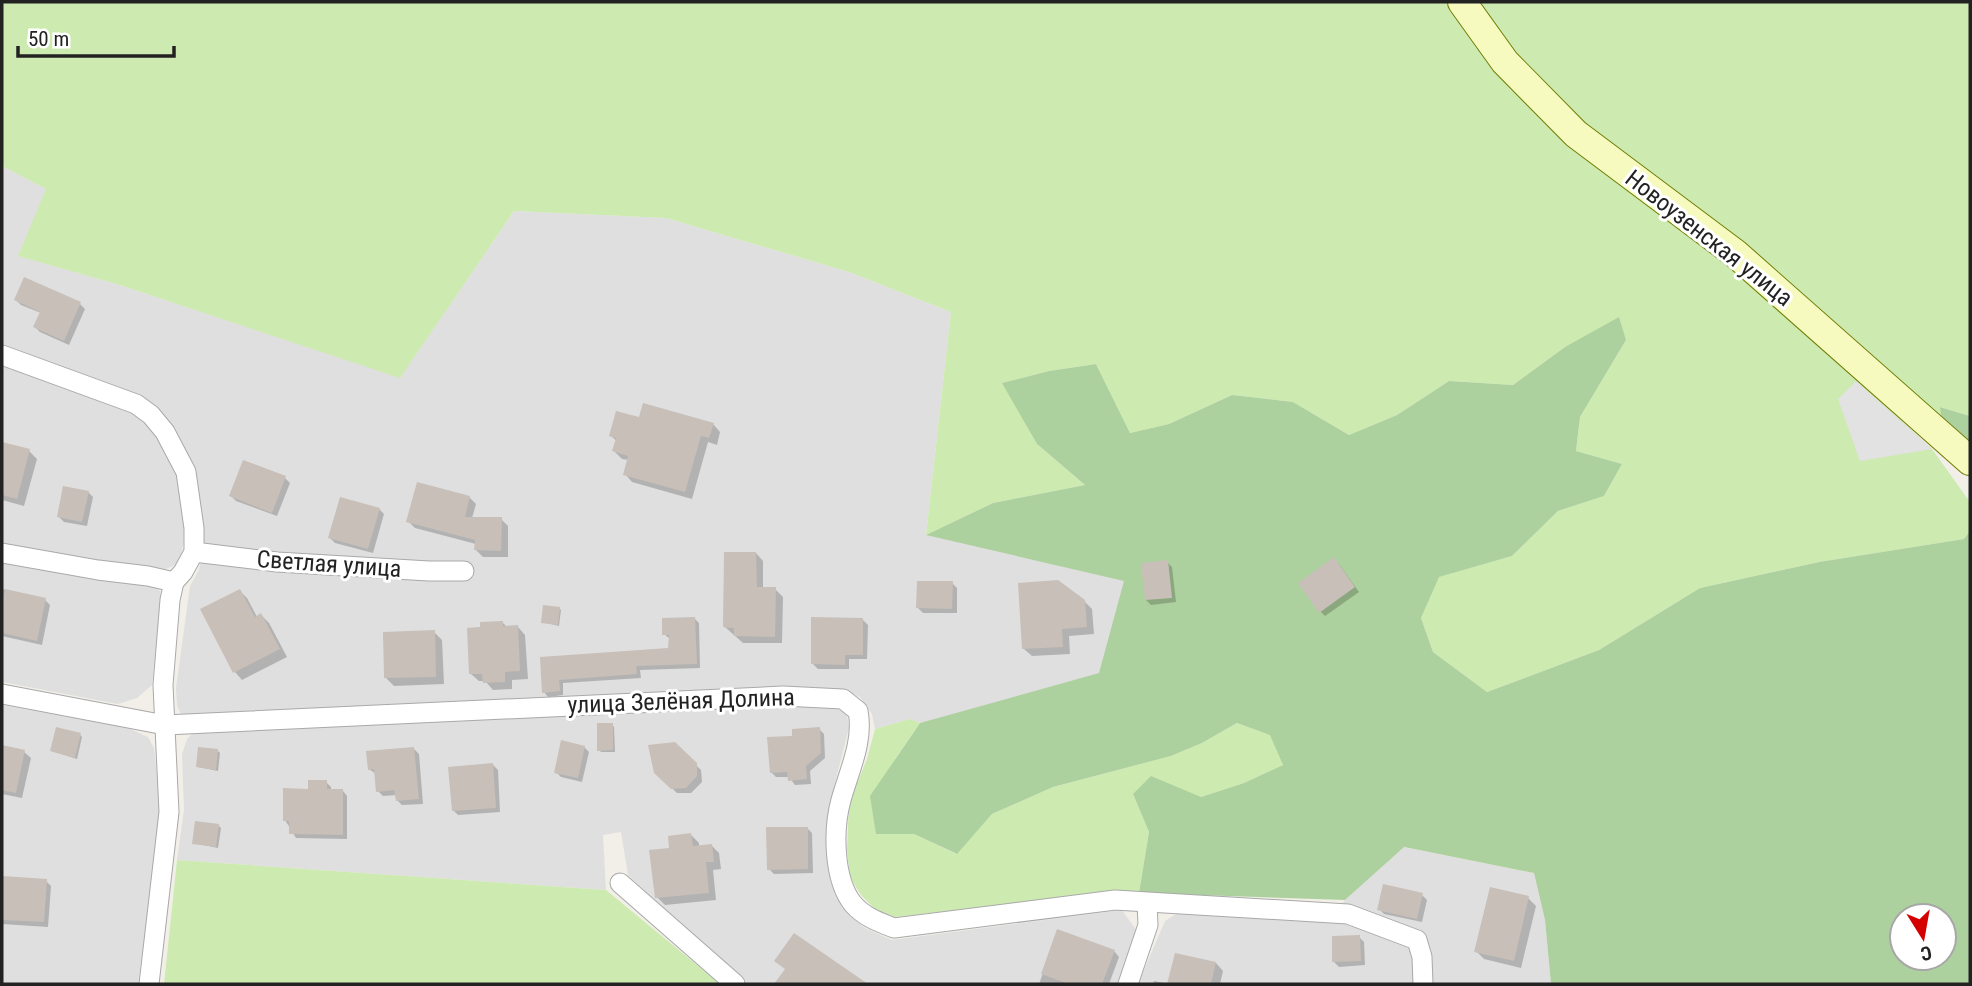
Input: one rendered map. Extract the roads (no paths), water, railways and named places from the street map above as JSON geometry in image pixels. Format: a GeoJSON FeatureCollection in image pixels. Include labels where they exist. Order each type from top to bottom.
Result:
{"type":"FeatureCollection","features":[{"type":"Feature","properties":{"kind":"main road","name":"Новоузенская улица"},"geometry":{"type":"LineString","coordinates":[[1462,2],[1505,62],[1576,134],[1736,254],[1970,461]]}},
{"type":"Feature","properties":{"kind":"street"},"geometry":{"type":"LineString","coordinates":[[2,355],[136,404],[152,415],[165,432],[186,472],[194,528],[194,552],[174,582],[170,600],[163,685],[169,812],[149,984]]}},
{"type":"Feature","properties":{"kind":"street","name":"Светлая улица"},"geometry":{"type":"LineString","coordinates":[[194,552],[277,562],[429,571],[464,570]]}},
{"type":"Feature","properties":{"kind":"street"},"geometry":{"type":"LineString","coordinates":[[2,554],[174,582]]}},
{"type":"Feature","properties":{"kind":"street","name":"улица Зелёная Долина"},"geometry":{"type":"LineString","coordinates":[[2,694],[165,724],[783,696],[843,699],[858,711],[861,727],[840,804],[836,853],[841,880],[853,903],[871,919],[894,928],[1115,900],[1348,914],[1417,940],[1422,957],[1423,984]]}},
{"type":"Feature","properties":{"kind":"street"},"geometry":{"type":"LineString","coordinates":[[620,883],[735,984]]}},
{"type":"Feature","properties":{"kind":"street"},"geometry":{"type":"LineString","coordinates":[[1128,984],[1148,925],[1147,903]]}}]}
